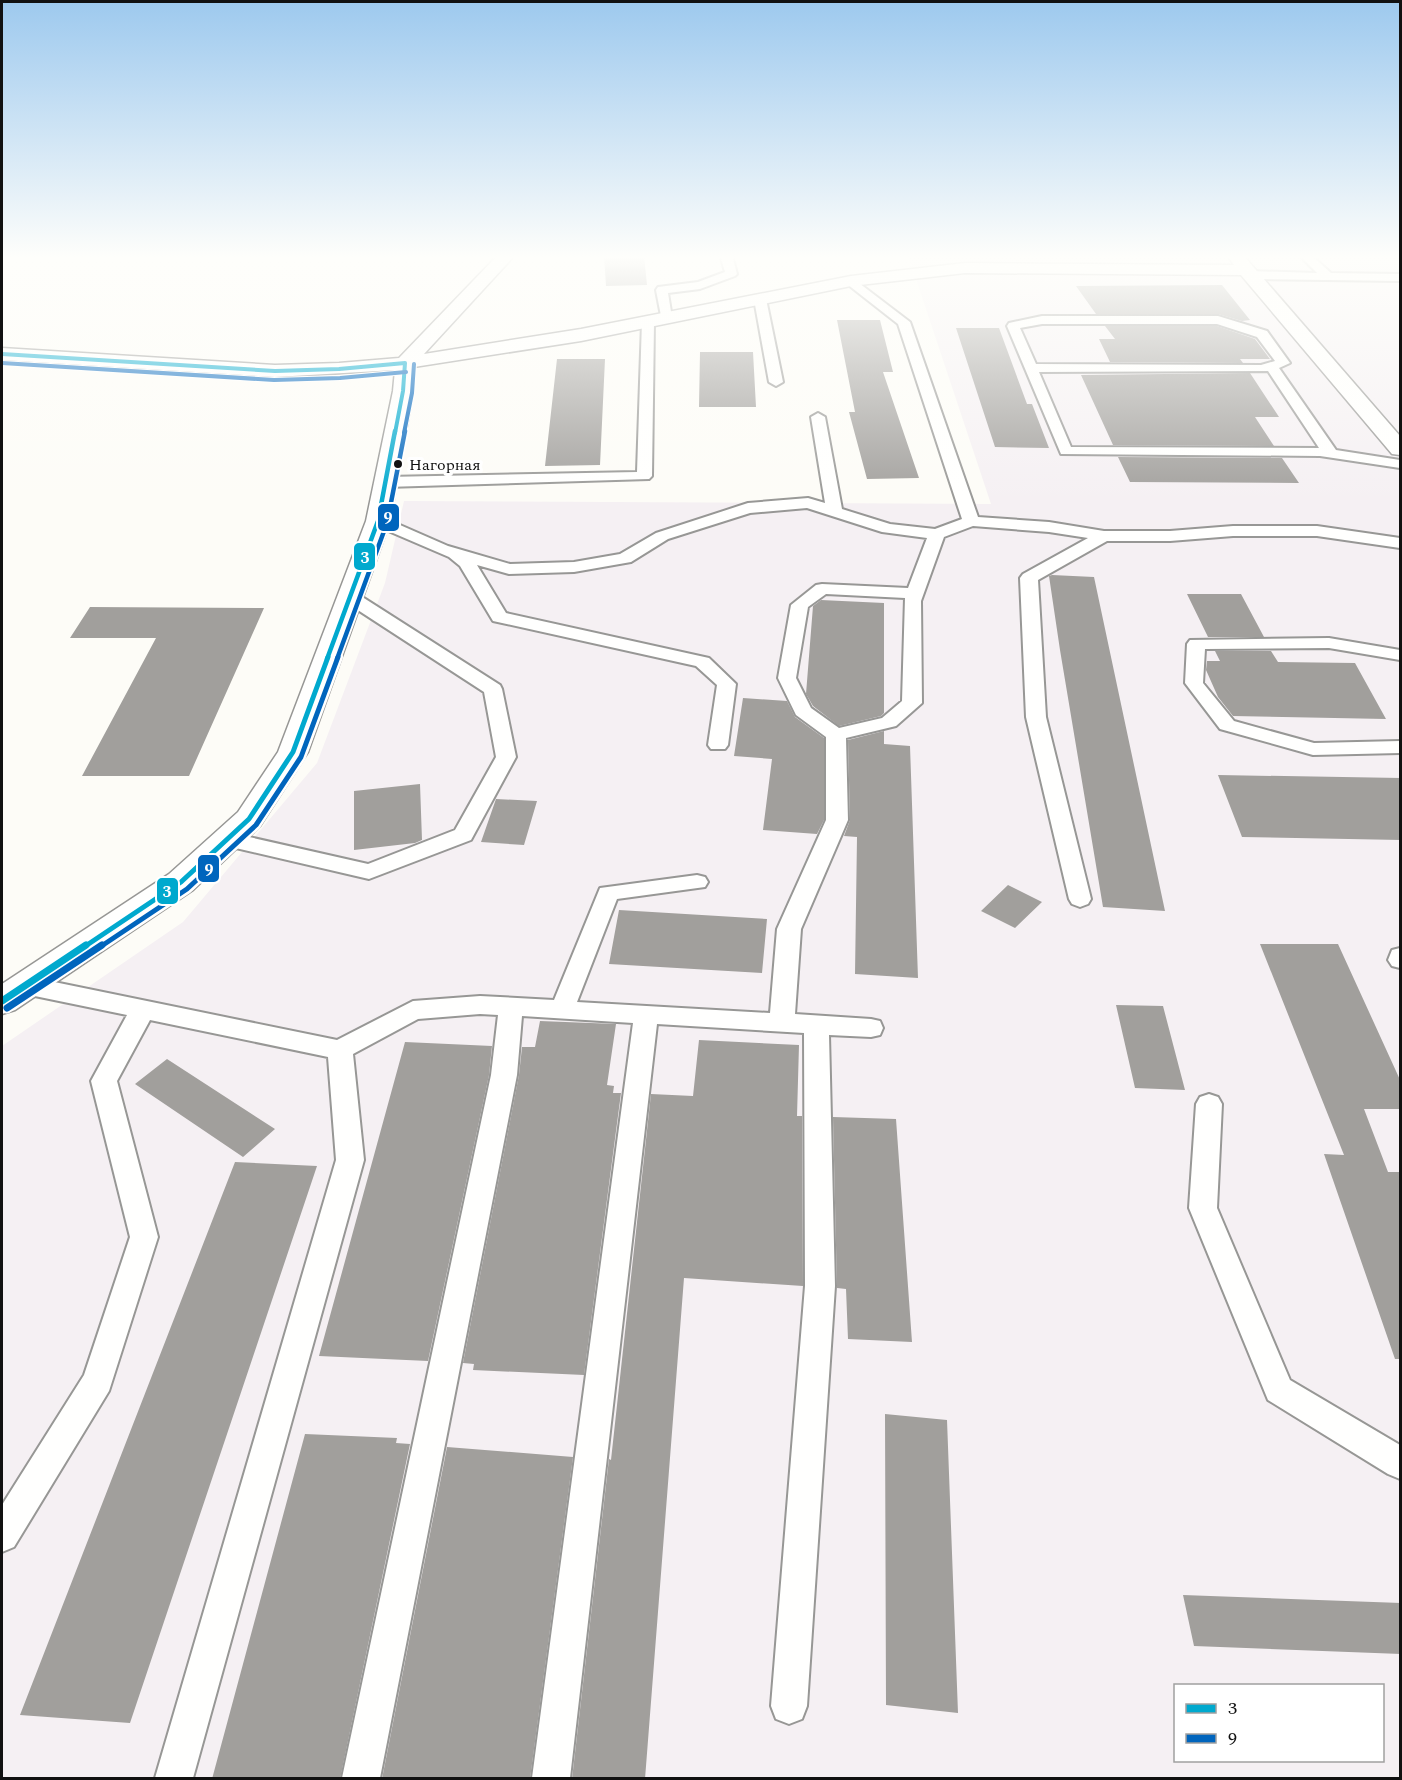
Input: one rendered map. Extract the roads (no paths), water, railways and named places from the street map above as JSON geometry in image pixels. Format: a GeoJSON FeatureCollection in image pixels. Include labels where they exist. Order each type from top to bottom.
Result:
{"type":"FeatureCollection","features":[{"type":"Feature","properties":{"kind":"street"},"geometry":{"type":"LineString","coordinates":[[13,993],[181,882],[249,819],[293,752],[378,521],[403,391],[405,363],[429,338]]}},
{"type":"Feature","properties":{"kind":"street"},"geometry":{"type":"LineString","coordinates":[[2,354],[275,371],[339,369],[405,363],[562,338]]}},
{"type":"Feature","properties":{"kind":"street"},"geometry":{"type":"LineString","coordinates":[[1306,338],[1401,449]]}},
{"type":"Feature","properties":{"kind":"lane"},"geometry":{"type":"LineString","coordinates":[[386,482],[644,476],[648,338]]}},
{"type":"Feature","properties":{"kind":"lane"},"geometry":{"type":"LineString","coordinates":[[768,338],[776,382]]}},
{"type":"Feature","properties":{"kind":"lane"},"geometry":{"type":"LineString","coordinates":[[909,338],[971,521]]}},
{"type":"Feature","properties":{"kind":"lane"},"geometry":{"type":"LineString","coordinates":[[1017,338],[1066,451],[1331,454],[1401,464]]}},
{"type":"Feature","properties":{"kind":"lane"},"geometry":{"type":"LineString","coordinates":[[1031,368],[1261,369],[1283,363],[1265,338]]}},
{"type":"Feature","properties":{"kind":"lane"},"geometry":{"type":"LineString","coordinates":[[1271,366],[1331,454]]}},
{"type":"Feature","properties":{"kind":"lane"},"geometry":{"type":"LineString","coordinates":[[818,417],[834,510]]}},
{"type":"Feature","properties":{"kind":"lane"},"geometry":{"type":"LineString","coordinates":[[378,521],[453,554],[509,569],[574,567],[625,558],[662,536],[748,508],[808,503],[888,529],[937,534],[971,521],[1049,527],[1104,536],[1170,536],[1233,531],[1317,531],[1401,543]]}},
{"type":"Feature","properties":{"kind":"lane"},"geometry":{"type":"LineString","coordinates":[[915,593],[822,589],[800,605],[787,678],[803,711],[836,735],[889,722],[912,703],[912,601],[915,593],[937,534]]}},
{"type":"Feature","properties":{"kind":"lane"},"geometry":{"type":"LineString","coordinates":[[1080,899],[1036,717],[1029,578],[1104,536]]}},
{"type":"Feature","properties":{"kind":"lane"},"geometry":{"type":"LineString","coordinates":[[453,554],[467,563],[499,617],[702,663],[728,684],[718,745]]}},
{"type":"Feature","properties":{"kind":"lane"},"geometry":{"type":"LineString","coordinates":[[227,839],[369,872],[463,835],[507,758],[493,689],[350,597]]}},
{"type":"Feature","properties":{"kind":"lane"},"geometry":{"type":"LineString","coordinates":[[1401,655],[1329,644],[1196,644],[1194,683],[1227,725],[1313,749],[1401,747]]}},
{"type":"Feature","properties":{"kind":"lane"},"geometry":{"type":"LineString","coordinates":[[782,1022],[789,929],[837,820],[836,735]]}},
{"type":"Feature","properties":{"kind":"lane"},"geometry":{"type":"LineString","coordinates":[[562,1010],[608,893],[697,882]]}},
{"type":"Feature","properties":{"kind":"lane"},"geometry":{"type":"LineString","coordinates":[[13,993],[143,1009],[340,1050],[413,1010],[480,1005],[871,1028]]}},
{"type":"Feature","properties":{"kind":"lane"},"geometry":{"type":"LineString","coordinates":[[360,1779],[504,1075],[511,1006]]}},
{"type":"Feature","properties":{"kind":"lane"},"geometry":{"type":"LineString","coordinates":[[2,1535],[98,1381],[144,1237],[104,1081],[143,1009]]}},
{"type":"Feature","properties":{"kind":"lane"},"geometry":{"type":"LineString","coordinates":[[551,1779],[646,1015]]}},
{"type":"Feature","properties":{"kind":"lane"},"geometry":{"type":"LineString","coordinates":[[789,1707],[820,1286],[816,1025]]}},
{"type":"Feature","properties":{"kind":"lane"},"geometry":{"type":"LineString","coordinates":[[174,1779],[350,1160],[340,1050]]}},
{"type":"Feature","properties":{"kind":"lane"},"geometry":{"type":"LineString","coordinates":[[1209,1104],[1203,1208],[1279,1390],[1401,1463]]}},
{"type":"Feature","properties":{"kind":"place","name":"Нагорная"},"geometry":{"type":"Point","coordinates":[398,464]}}]}
